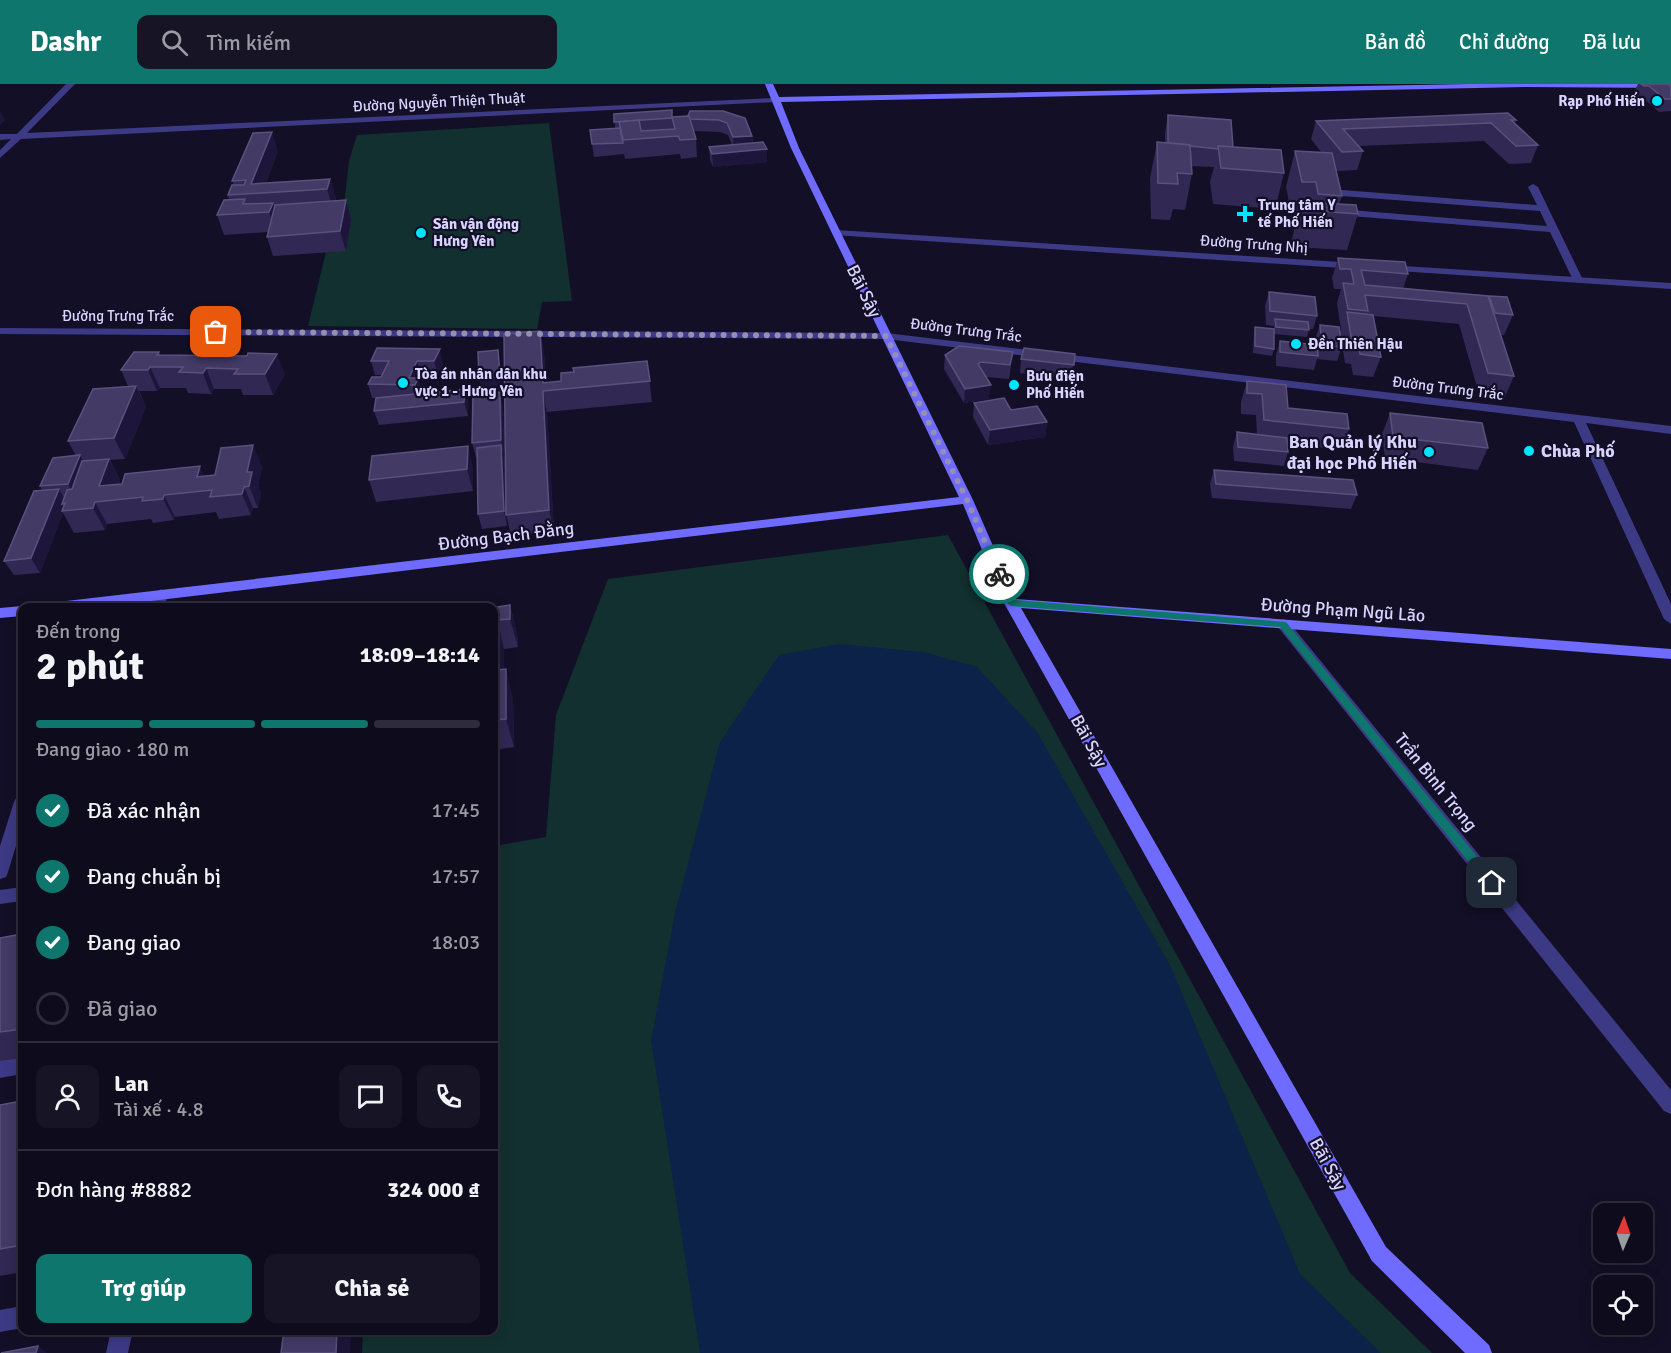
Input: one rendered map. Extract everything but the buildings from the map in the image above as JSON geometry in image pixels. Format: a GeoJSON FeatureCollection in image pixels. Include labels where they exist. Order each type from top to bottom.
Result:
{"type":"FeatureCollection","features":[{"type":"Feature","properties":{"kind":"street"},"geometry":{"type":"LineString","coordinates":[[0,155],[71,84]]}},
{"type":"Feature","properties":{"kind":"street","name":"Bãi Sậy"},"geometry":{"type":"LineString","coordinates":[[769,84],[795,148],[967,500],[1011,603],[1379,1254],[1481,1353]]}},
{"type":"Feature","properties":{"kind":"street"},"geometry":{"type":"LineString","coordinates":[[1195,84],[1200,93]]}},
{"type":"Feature","properties":{"kind":"street","name":"Đường Nguyễn Thiện Thuật"},"geometry":{"type":"LineString","coordinates":[[0,137],[775,100],[1200,93],[1385,86],[1525,84],[1671,86]]}},
{"type":"Feature","properties":{"kind":"street"},"geometry":{"type":"LineString","coordinates":[[1533,187],[1578,280]]}},
{"type":"Feature","properties":{"kind":"street"},"geometry":{"type":"LineString","coordinates":[[1342,194],[1543,208]]}},
{"type":"Feature","properties":{"kind":"street"},"geometry":{"type":"LineString","coordinates":[[1350,213],[1553,229]]}},
{"type":"Feature","properties":{"kind":"street","name":"Đường Trưng Nhị"},"geometry":{"type":"LineString","coordinates":[[836,233],[1671,286]]}},
{"type":"Feature","properties":{"kind":"street","name":"Đường Trưng Trắc"},"geometry":{"type":"LineString","coordinates":[[0,331],[886,336],[1671,430]]}},
{"type":"Feature","properties":{"kind":"street"},"geometry":{"type":"LineString","coordinates":[[1578,418],[1671,619]]}},
{"type":"Feature","properties":{"kind":"street","name":"Đường Bạch Đằng"},"geometry":{"type":"LineString","coordinates":[[128,603],[159,601],[967,500]]}},
{"type":"Feature","properties":{"kind":"street","name":"Đường Phạm Ngũ Lão"},"geometry":{"type":"LineString","coordinates":[[1011,603],[1671,654]]}},
{"type":"Feature","properties":{"kind":"street"},"geometry":{"type":"LineString","coordinates":[[0,613],[18,611]]}},
{"type":"Feature","properties":{"kind":"street","name":"Trần Bình Trọng"},"geometry":{"type":"LineString","coordinates":[[1283,624],[1671,1106]]}},
{"type":"Feature","properties":{"kind":"street"},"geometry":{"type":"LineString","coordinates":[[0,872],[18,815]]}},
{"type":"Feature","properties":{"kind":"street"},"geometry":{"type":"LineString","coordinates":[[0,897],[18,895]]}},
{"type":"Feature","properties":{"kind":"street"},"geometry":{"type":"LineString","coordinates":[[0,1069],[18,1067]]}},
{"type":"Feature","properties":{"kind":"street"},"geometry":{"type":"LineString","coordinates":[[0,1321],[18,1318]]}},
{"type":"Feature","properties":{"kind":"street"},"geometry":{"type":"LineString","coordinates":[[117,1353],[121,1335]]}},
{"type":"Feature","properties":{"kind":"green space","name":"Sân vận động Hưng Yên"},"geometry":{"type":"Polygon","coordinates":[[[549,123],[572,301],[542,302],[537,329],[308,326],[326,252],[274,256],[342,220],[349,161],[357,135],[549,123]]]}},
{"type":"Feature","properties":{"kind":"green space"},"geometry":{"type":"Polygon","coordinates":[[[948,535],[1350,1273],[1432,1353],[362,1353],[363,1335],[498,1335],[498,845],[546,837],[556,715],[608,579],[948,535]]]}},
{"type":"Feature","properties":{"kind":"water"},"geometry":{"type":"Polygon","coordinates":[[[839,644],[924,652],[977,667],[1037,732],[1170,965],[1300,1274],[1381,1353],[700,1353],[651,1040],[675,913],[720,742],[779,655],[839,644]]]}},
{"type":"Feature","properties":{"kind":"way so far"},"geometry":{"type":"LineString","coordinates":[[216,332],[886,336],[967,500],[999,574]]}},
{"type":"Feature","properties":{"kind":"place","name":"Rạp Phố Hiến"},"geometry":{"type":"Point","coordinates":[1657,101]}},
{"type":"Feature","properties":{"kind":"place","name":"Trung tâm Y tế Phố Hiến"},"geometry":{"type":"Point","coordinates":[1245,214]}},
{"type":"Feature","properties":{"kind":"place","name":"Sân vận động Hưng Yên"},"geometry":{"type":"Point","coordinates":[421,233]}},
{"type":"Feature","properties":{"kind":"place","name":"Đền Thiên Hậu"},"geometry":{"type":"Point","coordinates":[1296,344]}},
{"type":"Feature","properties":{"kind":"place","name":"Tòa án nhân dân khu vực 1 - Hưng Yên"},"geometry":{"type":"Point","coordinates":[403,383]}},
{"type":"Feature","properties":{"kind":"place","name":"Bưu điện Phố Hiến"},"geometry":{"type":"Point","coordinates":[1014,385]}},
{"type":"Feature","properties":{"kind":"place","name":"Chùa Phố"},"geometry":{"type":"Point","coordinates":[1529,451]}},
{"type":"Feature","properties":{"kind":"place","name":"Ban Quản lý Khu đại học Phố Hiến"},"geometry":{"type":"Point","coordinates":[1429,452]}},
{"type":"Feature","properties":{"kind":"route"},"geometry":{"type":"LineString","coordinates":[[999,574],[1011,603],[1283,624],[1492,883]]}}]}
